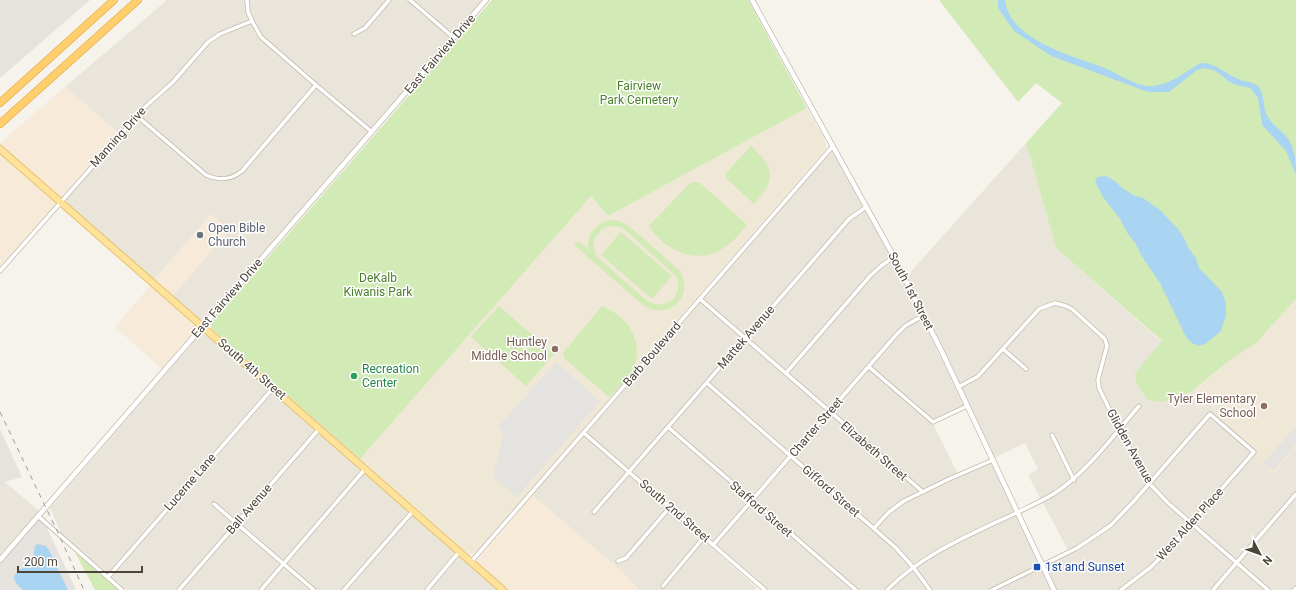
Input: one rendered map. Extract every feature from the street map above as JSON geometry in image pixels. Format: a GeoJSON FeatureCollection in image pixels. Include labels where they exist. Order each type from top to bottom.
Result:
{"type":"FeatureCollection","features":[{"type":"Feature","properties":{"kind":"highway"},"geometry":{"type":"LineString","coordinates":[[0,103],[114,0]]}},
{"type":"Feature","properties":{"kind":"highway"},"geometry":{"type":"LineString","coordinates":[[0,124],[138,0]]}},
{"type":"Feature","properties":{"kind":"main road","name":"South 4th Street"},"geometry":{"type":"LineString","coordinates":[[0,149],[503,590]]}},
{"type":"Feature","properties":{"kind":"street"},"geometry":{"type":"LineString","coordinates":[[247,0],[248,12],[256,30],[268,43],[372,132]]}},
{"type":"Feature","properties":{"kind":"street"},"geometry":{"type":"LineString","coordinates":[[354,34],[365,28],[390,0]]}},
{"type":"Feature","properties":{"kind":"street"},"geometry":{"type":"LineString","coordinates":[[410,0],[454,38]]}},
{"type":"Feature","properties":{"kind":"street","name":"East Fairview Drive"},"geometry":{"type":"LineString","coordinates":[[0,560],[486,0]]}},
{"type":"Feature","properties":{"kind":"street","name":"South 1st Street"},"geometry":{"type":"LineString","coordinates":[[752,0],[894,257],[924,315],[1054,590]]}},
{"type":"Feature","properties":{"kind":"street","name":"Manning Drive"},"geometry":{"type":"LineString","coordinates":[[0,271],[153,98],[173,82],[208,42],[220,34],[252,21]]}},
{"type":"Feature","properties":{"kind":"street"},"geometry":{"type":"LineString","coordinates":[[137,116],[206,176],[222,180],[233,177],[242,170],[316,85]]}},
{"type":"Feature","properties":{"kind":"street","name":"Barb Boulevard"},"geometry":{"type":"LineString","coordinates":[[471,562],[833,146]]}},
{"type":"Feature","properties":{"kind":"street","name":"Mattek Avenue"},"geometry":{"type":"LineString","coordinates":[[594,512],[849,219],[866,207]]}},
{"type":"Feature","properties":{"kind":"street"},"geometry":{"type":"LineString","coordinates":[[786,373],[878,268],[894,257]]}},
{"type":"Feature","properties":{"kind":"street","name":"Elizabeth Street"},"geometry":{"type":"LineString","coordinates":[[700,299],[922,492]]}},
{"type":"Feature","properties":{"kind":"street","name":"Glidden Avenue"},"geometry":{"type":"LineString","coordinates":[[958,387],[979,375],[1034,314],[1043,307],[1059,304],[1066,306],[1077,313],[1101,334],[1107,345],[1098,382],[1101,393],[1149,483],[1168,503],[1268,590]]}},
{"type":"Feature","properties":{"kind":"street","name":"Charter Street"},"geometry":{"type":"LineString","coordinates":[[713,545],[905,326],[924,315]]}},
{"type":"Feature","properties":{"kind":"street"},"geometry":{"type":"LineString","coordinates":[[1003,349],[1026,369]]}},
{"type":"Feature","properties":{"kind":"street"},"geometry":{"type":"LineString","coordinates":[[868,367],[933,422],[967,406]]}},
{"type":"Feature","properties":{"kind":"street","name":"Gifford Street"},"geometry":{"type":"LineString","coordinates":[[707,383],[895,547],[913,567],[930,590]]}},
{"type":"Feature","properties":{"kind":"street","name":"Lucerne Lane"},"geometry":{"type":"LineString","coordinates":[[108,577],[273,388]]}},
{"type":"Feature","properties":{"kind":"street"},"geometry":{"type":"LineString","coordinates":[[887,590],[913,567],[932,554],[948,545],[1027,509],[1074,480],[1139,406]]}},
{"type":"Feature","properties":{"kind":"street","name":"West Alden Place"},"geometry":{"type":"LineString","coordinates":[[1123,590],[1156,562],[1254,452],[1210,414],[1149,483]]}},
{"type":"Feature","properties":{"kind":"street","name":"Stafford Street"},"geometry":{"type":"LineString","coordinates":[[668,427],[856,590]]}},
{"type":"Feature","properties":{"kind":"street","name":"Ball Avenue"},"geometry":{"type":"LineString","coordinates":[[179,590],[319,429]]}},
{"type":"Feature","properties":{"kind":"street","name":"South 2nd Street"},"geometry":{"type":"LineString","coordinates":[[584,433],[765,590]]}},
{"type":"Feature","properties":{"kind":"street"},"geometry":{"type":"LineString","coordinates":[[1052,435],[1074,480]]}},
{"type":"Feature","properties":{"kind":"street"},"geometry":{"type":"LineString","coordinates":[[874,528],[893,509],[904,501],[993,460]]}},
{"type":"Feature","properties":{"kind":"street"},"geometry":{"type":"LineString","coordinates":[[261,590],[365,470]]}},
{"type":"Feature","properties":{"kind":"street"},"geometry":{"type":"LineString","coordinates":[[992,590],[1077,548],[1101,532],[1120,516],[1149,483]]}},
{"type":"Feature","properties":{"kind":"street"},"geometry":{"type":"LineString","coordinates":[[1213,590],[1296,494]]}},
{"type":"Feature","properties":{"kind":"street"},"geometry":{"type":"LineString","coordinates":[[214,504],[314,590]]}},
{"type":"Feature","properties":{"kind":"street"},"geometry":{"type":"LineString","coordinates":[[618,561],[626,558],[670,507]]}},
{"type":"Feature","properties":{"kind":"street"},"geometry":{"type":"LineString","coordinates":[[344,590],[413,511]]}},
{"type":"Feature","properties":{"kind":"street"},"geometry":{"type":"LineString","coordinates":[[38,516],[122,590]]}},
{"type":"Feature","properties":{"kind":"street"},"geometry":{"type":"LineString","coordinates":[[663,586],[704,537]]}},
{"type":"Feature","properties":{"kind":"street"},"geometry":{"type":"LineString","coordinates":[[427,590],[459,552]]}},
{"type":"Feature","properties":{"kind":"shaded area"},"geometry":{"type":"Polygon","coordinates":[[[0,0],[90,0],[0,78],[0,0]]]}},
{"type":"Feature","properties":{"kind":"shaded area"},"geometry":{"type":"Polygon","coordinates":[[[167,0],[485,0],[202,325],[171,298],[229,230],[211,214],[153,281],[63,203],[122,136],[65,87],[167,0]]]}},
{"type":"Feature","properties":{"kind":"shaded area"},"geometry":{"type":"Polygon","coordinates":[[[65,87],[119,134],[0,269],[0,143],[65,87]]]}},
{"type":"Feature","properties":{"kind":"shaded area","name":"Huntley Middle School"},"geometry":{"type":"Polygon","coordinates":[[[807,108],[823,136],[826,149],[476,553],[468,553],[360,459],[591,196],[608,216],[807,108]]]}},
{"type":"Feature","properties":{"kind":"shaded area"},"geometry":{"type":"Polygon","coordinates":[[[1026,143],[1056,248],[1163,343],[1192,391],[1194,389],[1214,408],[1218,415],[1254,447],[1273,474],[1296,448],[1296,585],[1291,590],[1056,590],[1043,563],[1068,550],[1028,475],[1038,469],[1025,443],[994,458],[949,361],[907,276],[1026,143]]]}},
{"type":"Feature","properties":{"kind":"shaded area"},"geometry":{"type":"Polygon","coordinates":[[[832,149],[894,260],[966,409],[933,424],[959,476],[992,462],[1041,564],[989,590],[768,590],[587,433],[832,149]]]}},
{"type":"Feature","properties":{"kind":"shaded area"},"geometry":{"type":"Polygon","coordinates":[[[211,214],[230,230],[171,298],[153,281],[211,214]]]}},
{"type":"Feature","properties":{"kind":"shaded area"},"geometry":{"type":"Polygon","coordinates":[[[151,285],[200,327],[163,370],[115,327],[151,285]]]}},
{"type":"Feature","properties":{"kind":"shaded area"},"geometry":{"type":"Polygon","coordinates":[[[1296,299],[1296,448],[1273,474],[1254,459],[1258,452],[1254,447],[1218,415],[1214,408],[1195,389],[1230,360],[1256,343],[1296,299]]]}},
{"type":"Feature","properties":{"kind":"shaded area"},"geometry":{"type":"Polygon","coordinates":[[[203,330],[501,590],[127,590],[61,533],[50,508],[203,330]]]}},
{"type":"Feature","properties":{"kind":"shaded area"},"geometry":{"type":"Polygon","coordinates":[[[556,362],[600,401],[517,497],[493,477],[504,432],[498,427],[556,362]]]}},
{"type":"Feature","properties":{"kind":"shaded area"},"geometry":{"type":"Polygon","coordinates":[[[1296,426],[1296,444],[1273,471],[1263,463],[1296,426]]]}},
{"type":"Feature","properties":{"kind":"shaded area"},"geometry":{"type":"Polygon","coordinates":[[[0,429],[22,477],[5,482],[0,488],[0,429]]]}},
{"type":"Feature","properties":{"kind":"shaded area"},"geometry":{"type":"Polygon","coordinates":[[[584,434],[757,588],[755,590],[639,590],[620,570],[532,495],[584,434]]]}},
{"type":"Feature","properties":{"kind":"shaded area"},"geometry":{"type":"Polygon","coordinates":[[[5,482],[39,511],[0,556],[0,488],[5,482]]]}},
{"type":"Feature","properties":{"kind":"shaded area"},"geometry":{"type":"Polygon","coordinates":[[[532,495],[620,570],[639,590],[501,590],[473,566],[532,495]]]}},
{"type":"Feature","properties":{"kind":"shaded area"},"geometry":{"type":"Polygon","coordinates":[[[39,511],[76,590],[0,590],[0,556],[39,511]]]}},
{"type":"Feature","properties":{"kind":"shaded area"},"geometry":{"type":"Polygon","coordinates":[[[1042,567],[1053,590],[995,590],[1042,567]]]}},
{"type":"Feature","properties":{"kind":"green space"},"geometry":{"type":"Polygon","coordinates":[[[492,0],[748,0],[807,108],[608,216],[591,196],[360,459],[212,329],[211,323],[492,0]]]}},
{"type":"Feature","properties":{"kind":"green space"},"geometry":{"type":"Polygon","coordinates":[[[939,0],[1296,0],[1296,299],[1256,343],[1230,360],[1192,391],[1163,402],[1148,400],[1136,383],[1135,373],[1162,341],[1056,248],[1026,143],[1062,103],[1036,83],[1018,102],[939,0]]]}},
{"type":"Feature","properties":{"kind":"green space"},"geometry":{"type":"Polygon","coordinates":[[[751,146],[763,158],[770,172],[770,178],[766,189],[754,204],[727,179],[726,173],[751,146]]]}},
{"type":"Feature","properties":{"kind":"green space"},"geometry":{"type":"Polygon","coordinates":[[[691,182],[699,182],[747,225],[729,244],[712,254],[702,256],[691,255],[672,248],[655,235],[649,226],[691,182]]]}},
{"type":"Feature","properties":{"kind":"green space"},"geometry":{"type":"Polygon","coordinates":[[[607,221],[619,221],[629,226],[680,271],[684,290],[677,304],[662,310],[653,310],[644,306],[574,245],[578,241],[588,249],[591,233],[602,223],[607,221]],[[609,226],[601,230],[595,238],[593,244],[596,256],[647,301],[654,304],[661,304],[668,303],[673,300],[678,289],[678,282],[675,275],[620,227],[609,226]]]}},
{"type":"Feature","properties":{"kind":"green space"},"geometry":{"type":"Polygon","coordinates":[[[621,232],[672,276],[652,299],[601,255],[621,232]]]}},
{"type":"Feature","properties":{"kind":"green space"},"geometry":{"type":"Polygon","coordinates":[[[499,306],[554,354],[526,386],[471,337],[499,306]]]}},
{"type":"Feature","properties":{"kind":"green space"},"geometry":{"type":"Polygon","coordinates":[[[602,306],[609,309],[625,321],[633,335],[637,347],[635,365],[632,371],[624,382],[609,397],[564,358],[563,353],[602,306]]]}},
{"type":"Feature","properties":{"kind":"green space"},"geometry":{"type":"Polygon","coordinates":[[[75,552],[119,590],[95,590],[75,552]]]}},
{"type":"Feature","properties":{"kind":"water"},"geometry":{"type":"Polygon","coordinates":[[[998,0],[1005,0],[1009,14],[1018,26],[1030,36],[1045,45],[1105,68],[1141,85],[1153,86],[1163,84],[1202,63],[1217,67],[1236,78],[1258,86],[1262,93],[1265,111],[1273,124],[1285,135],[1291,144],[1295,159],[1296,175],[1286,151],[1262,125],[1258,98],[1250,88],[1236,85],[1228,81],[1219,73],[1204,68],[1197,70],[1169,92],[1148,92],[1051,56],[1014,31],[998,8],[998,0]]]}},
{"type":"Feature","properties":{"kind":"water"},"geometry":{"type":"Polygon","coordinates":[[[1106,176],[1133,195],[1143,198],[1160,210],[1178,229],[1189,249],[1196,258],[1199,268],[1222,292],[1226,304],[1226,315],[1221,331],[1205,344],[1199,346],[1192,343],[1186,337],[1160,283],[1126,231],[1120,219],[1103,197],[1095,181],[1098,177],[1106,176]]]}},
{"type":"Feature","properties":{"kind":"water"},"geometry":{"type":"Polygon","coordinates":[[[37,544],[46,546],[68,590],[23,590],[17,585],[14,577],[31,561],[37,544]]]}},
{"type":"Feature","properties":{"kind":"railway"},"geometry":{"type":"LineString","coordinates":[[0,412],[84,590]]}},
{"type":"Feature","properties":{"kind":"place","name":"Open Bible Church"},"geometry":{"type":"Point","coordinates":[200,235]}},
{"type":"Feature","properties":{"kind":"place","name":"Huntley Middle School"},"geometry":{"type":"Point","coordinates":[555,349]}},
{"type":"Feature","properties":{"kind":"place","name":"Recreation Center"},"geometry":{"type":"Point","coordinates":[354,376]}},
{"type":"Feature","properties":{"kind":"place","name":"Tyler Elementary School"},"geometry":{"type":"Point","coordinates":[1264,406]}},
{"type":"Feature","properties":{"kind":"place","name":"1st and Sunset"},"geometry":{"type":"Point","coordinates":[1037,567]}},
{"type":"Feature","properties":{"kind":"park label","name":"Fairview Park Cemetery"},"geometry":{"type":"Point","coordinates":[639,93]}},
{"type":"Feature","properties":{"kind":"park label","name":"DeKalb Kiwanis Park"},"geometry":{"type":"Point","coordinates":[378,285]}}]}
